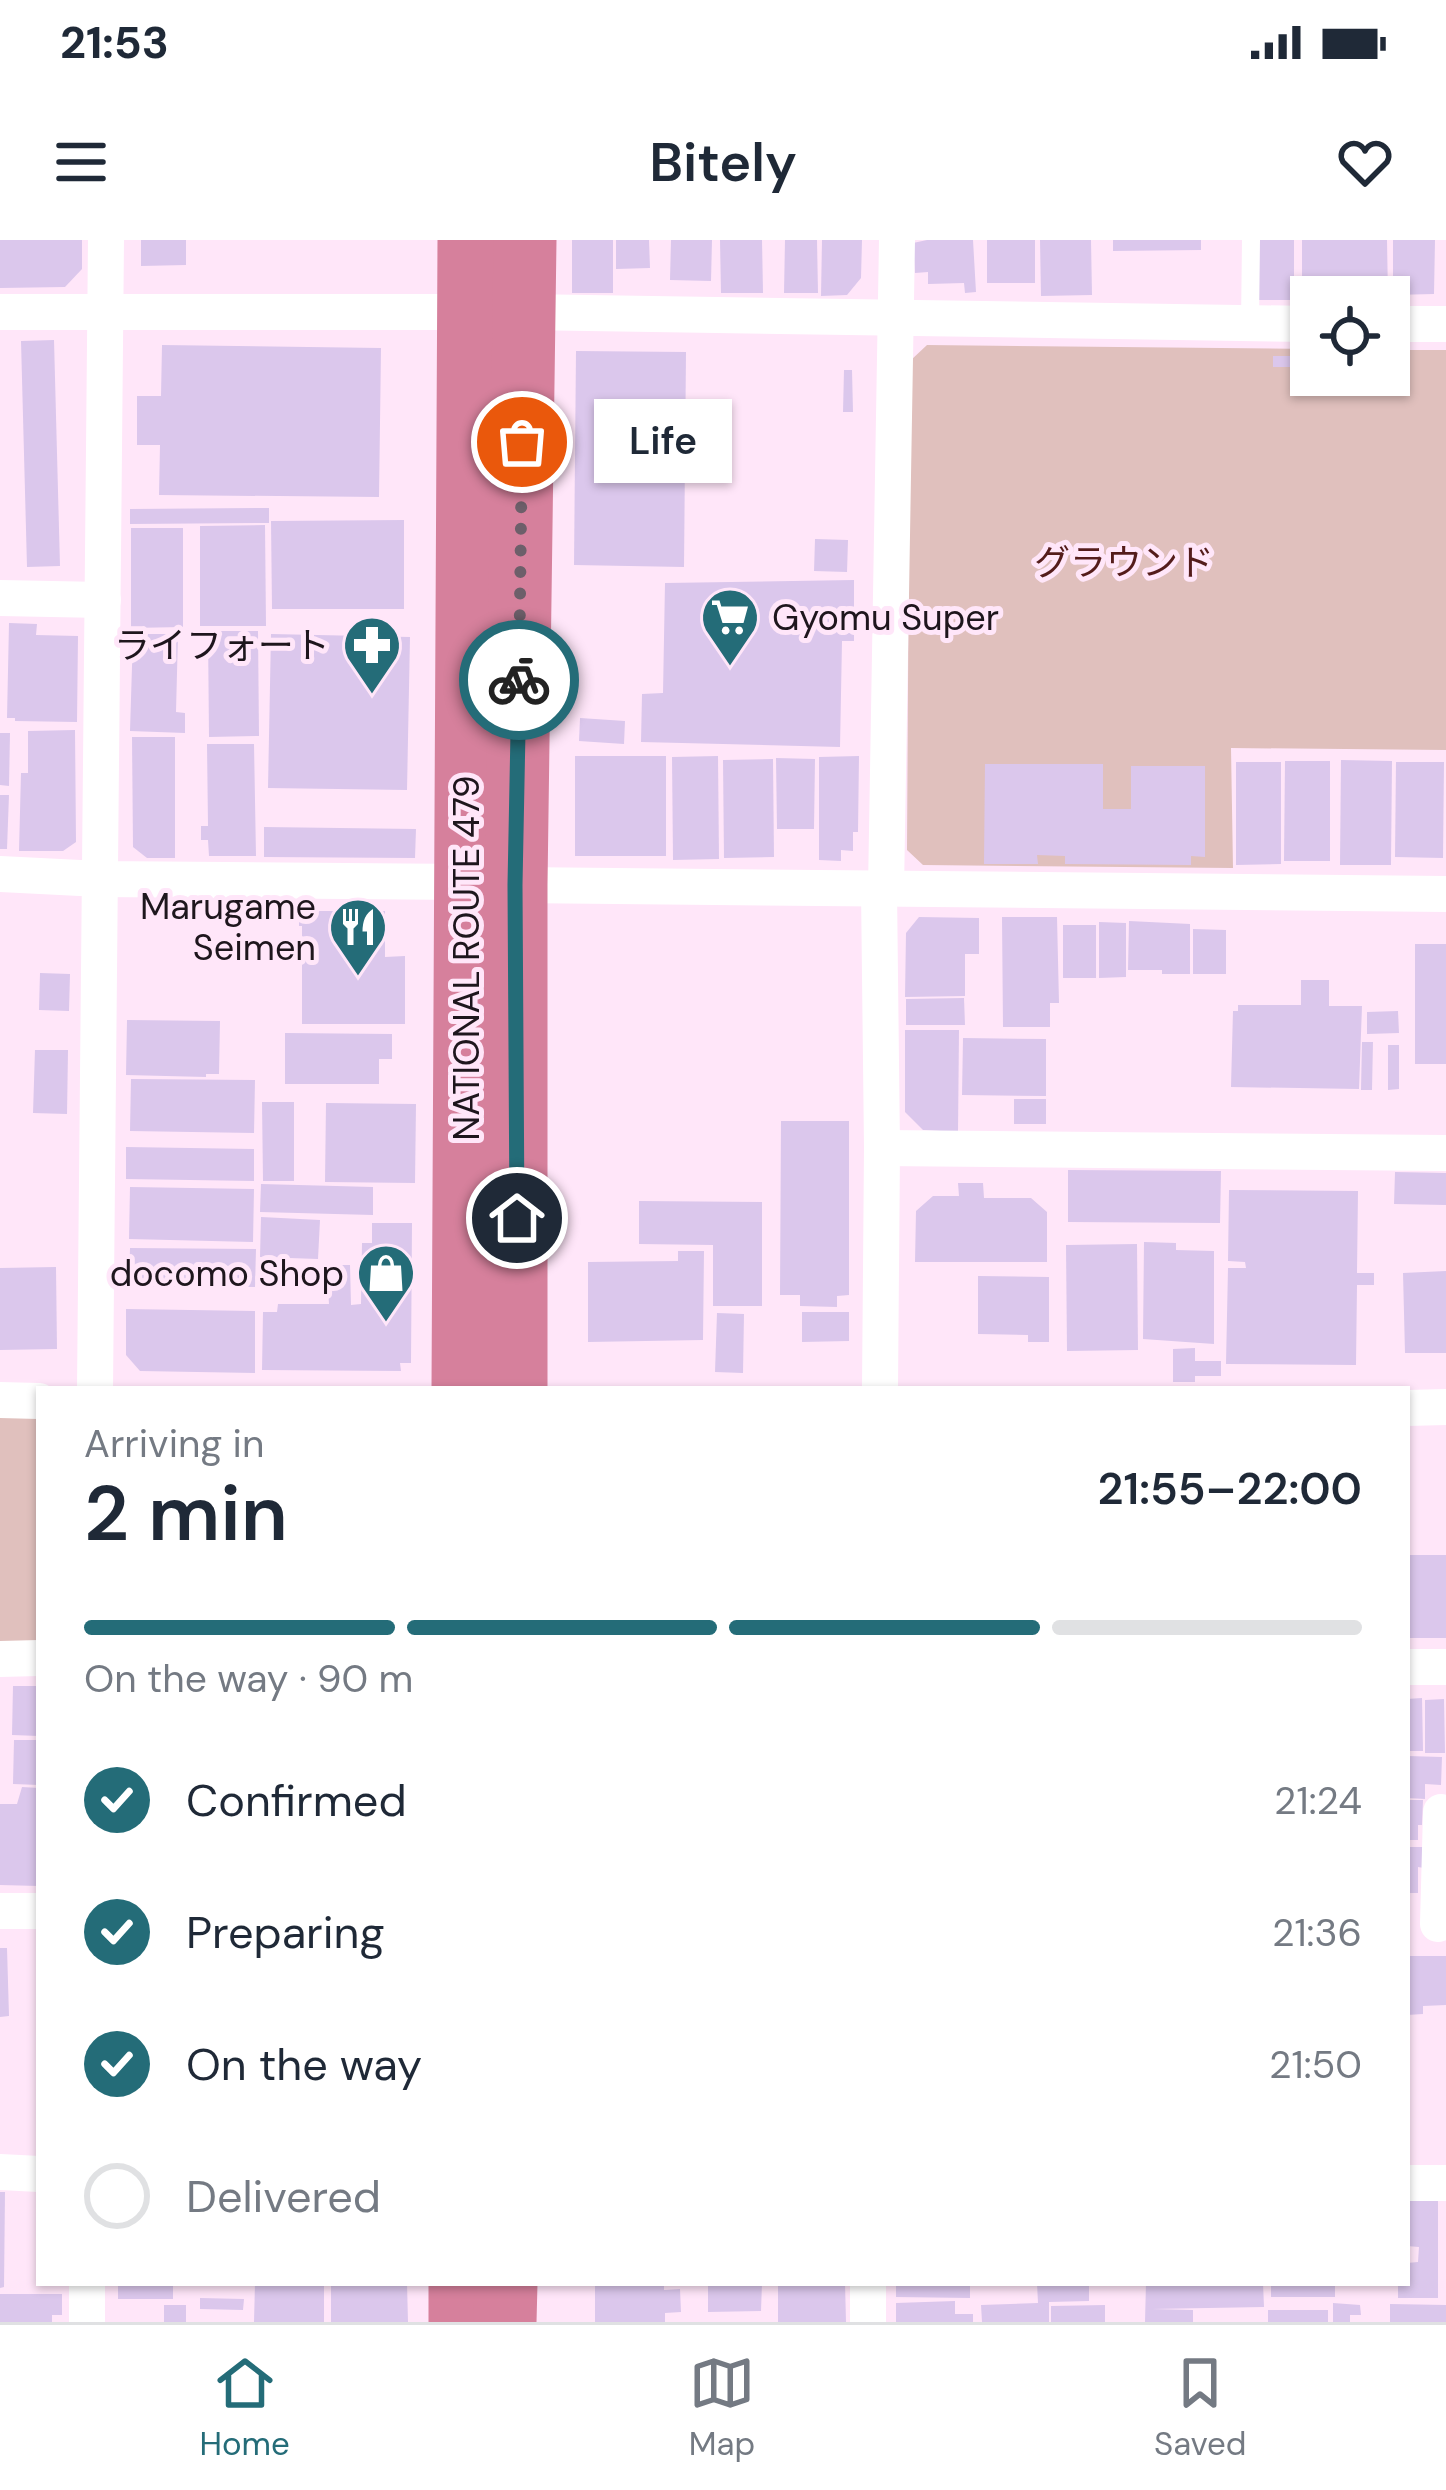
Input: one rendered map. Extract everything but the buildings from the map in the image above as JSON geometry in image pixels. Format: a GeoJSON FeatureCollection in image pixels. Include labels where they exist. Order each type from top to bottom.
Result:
{"type":"FeatureCollection","features":[{"type":"Feature","properties":{"kind":"highway","name":"NATIONAL ROUTE 479"},"geometry":{"type":"LineString","coordinates":[[463,1386],[491,883],[496,312],[469,240]]}},
{"type":"Feature","properties":{"kind":"highway","name":"NATIONAL ROUTE 479"},"geometry":{"type":"LineString","coordinates":[[496,312],[525,240]]}},
{"type":"Feature","properties":{"kind":"highway","name":"NATIONAL ROUTE 479"},"geometry":{"type":"LineString","coordinates":[[491,883],[516,1386]]}},
{"type":"Feature","properties":{"kind":"highway"},"geometry":{"type":"LineString","coordinates":[[460,2286],[460,2322]]}},
{"type":"Feature","properties":{"kind":"highway"},"geometry":{"type":"LineString","coordinates":[[505,2322],[506,2286]]}},
{"type":"Feature","properties":{"kind":"street"},"geometry":{"type":"LineString","coordinates":[[95,1386],[106,240]]}},
{"type":"Feature","properties":{"kind":"street"},"geometry":{"type":"LineString","coordinates":[[880,1386],[883,889],[897,240]]}},
{"type":"Feature","properties":{"kind":"street"},"geometry":{"type":"LineString","coordinates":[[0,312],[496,312],[1290,324]]}},
{"type":"Feature","properties":{"kind":"street"},"geometry":{"type":"LineString","coordinates":[[1410,324],[1446,324]]}},
{"type":"Feature","properties":{"kind":"street"},"geometry":{"type":"LineString","coordinates":[[0,598],[103,600]]}},
{"type":"Feature","properties":{"kind":"street"},"geometry":{"type":"LineString","coordinates":[[0,874],[100,879],[1446,894]]}},
{"type":"Feature","properties":{"kind":"street"},"geometry":{"type":"LineString","coordinates":[[882,1148],[1446,1153]]}},
{"type":"Feature","properties":{"kind":"street"},"geometry":{"type":"LineString","coordinates":[[0,1400],[36,1401]]}},
{"type":"Feature","properties":{"kind":"street"},"geometry":{"type":"LineString","coordinates":[[1410,1408],[1446,1407]]}},
{"type":"Feature","properties":{"kind":"street"},"geometry":{"type":"LineString","coordinates":[[0,1659],[36,1658]]}},
{"type":"Feature","properties":{"kind":"street"},"geometry":{"type":"LineString","coordinates":[[1410,1667],[1446,1667]]}},
{"type":"Feature","properties":{"kind":"street"},"geometry":{"type":"LineString","coordinates":[[1430,1924],[1441,1812]]}},
{"type":"Feature","properties":{"kind":"street"},"geometry":{"type":"LineString","coordinates":[[0,1911],[36,1911]]}},
{"type":"Feature","properties":{"kind":"street"},"geometry":{"type":"LineString","coordinates":[[0,2172],[36,2174]]}},
{"type":"Feature","properties":{"kind":"street"},"geometry":{"type":"LineString","coordinates":[[1410,2183],[1446,2183]]}},
{"type":"Feature","properties":{"kind":"street"},"geometry":{"type":"LineString","coordinates":[[87,2286],[87,2322]]}},
{"type":"Feature","properties":{"kind":"street"},"geometry":{"type":"LineString","coordinates":[[868,2286],[868,2322]]}},
{"type":"Feature","properties":{"kind":"lane"},"geometry":{"type":"LineString","coordinates":[[1250,324],[1251,240]]}},
{"type":"Feature","properties":{"kind":"green space","name":"グラウンド"},"geometry":{"type":"Polygon","coordinates":[[[927,345],[1290,349],[1290,396],[1410,396],[1410,350],[1446,350],[1446,750],[1231,748],[1233,868],[923,865],[907,850],[910,361],[927,345]]]}},
{"type":"Feature","properties":{"kind":"green space"},"geometry":{"type":"Polygon","coordinates":[[[0,1417],[36,1418],[36,1648],[0,1647],[0,1417]]]}},
{"type":"Feature","properties":{"kind":"way so far"},"geometry":{"type":"LineString","coordinates":[[519,680],[522,442]]}},
{"type":"Feature","properties":{"kind":"place","name":"Life"},"geometry":{"type":"Point","coordinates":[522,442]}},
{"type":"Feature","properties":{"kind":"place","name":"Gyomu Super"},"geometry":{"type":"Point","coordinates":[730,668]}},
{"type":"Feature","properties":{"kind":"place","name":"ライフォート"},"geometry":{"type":"Point","coordinates":[372,696]}},
{"type":"Feature","properties":{"kind":"place","name":"Marugame Seimen"},"geometry":{"type":"Point","coordinates":[358,978]}},
{"type":"Feature","properties":{"kind":"place","name":"docomo Shop"},"geometry":{"type":"Point","coordinates":[386,1324]}},
{"type":"Feature","properties":{"kind":"route"},"geometry":{"type":"LineString","coordinates":[[517,1218],[519,680]]}}]}
